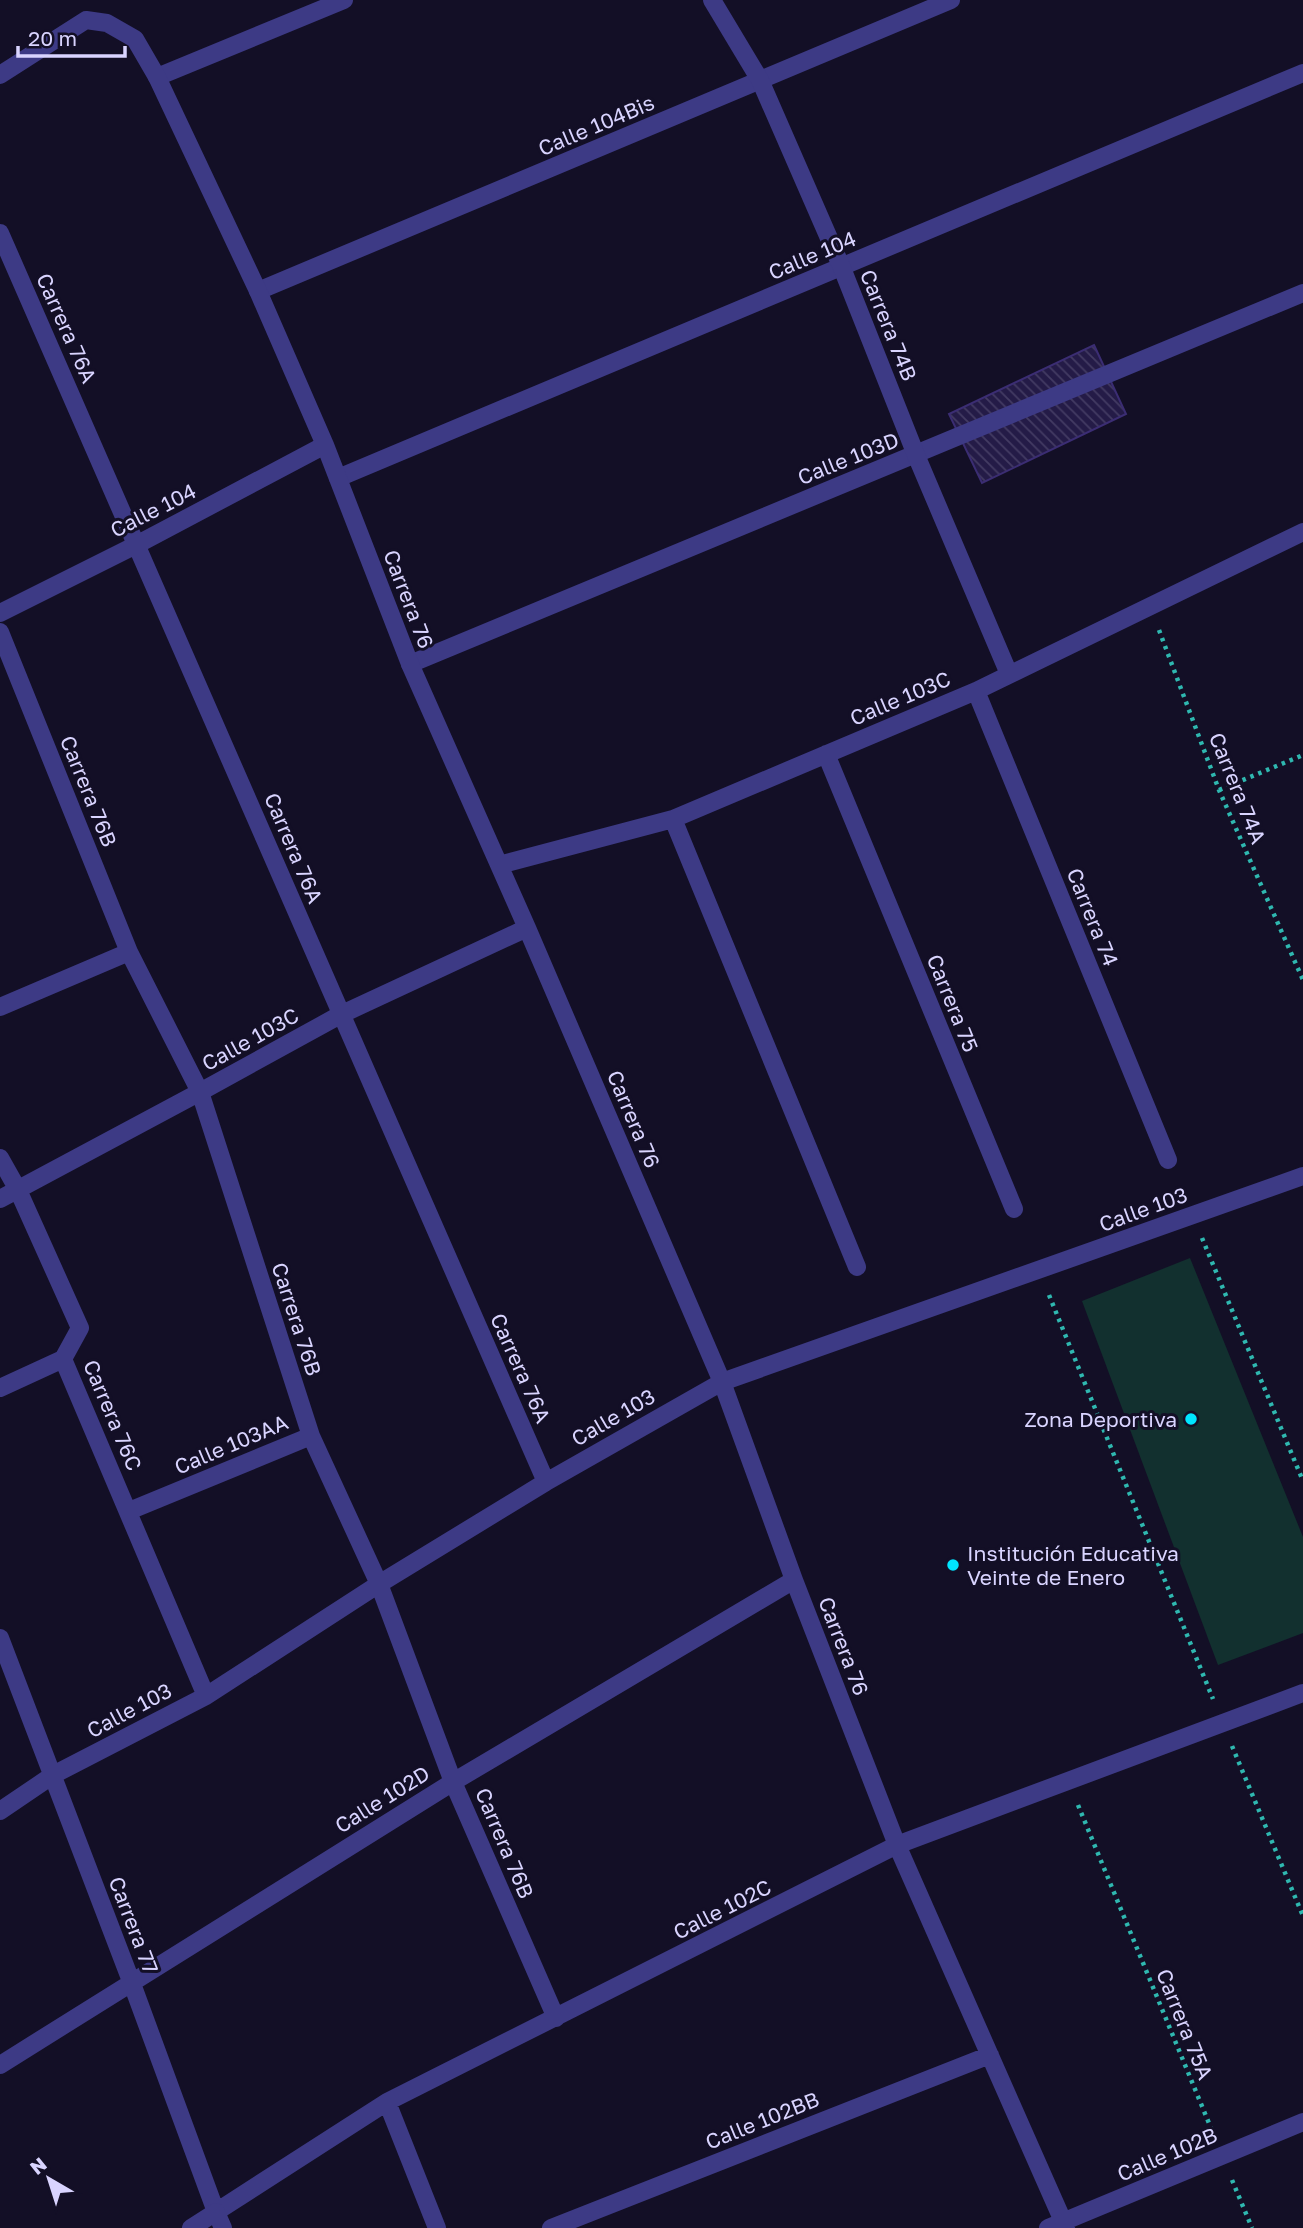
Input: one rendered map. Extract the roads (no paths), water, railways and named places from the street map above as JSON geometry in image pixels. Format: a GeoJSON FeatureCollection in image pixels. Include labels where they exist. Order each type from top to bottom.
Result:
{"type":"FeatureCollection","features":[{"type":"Feature","properties":{"kind":"street"},"geometry":{"type":"LineString","coordinates":[[157,77],[344,0]]}},
{"type":"Feature","properties":{"kind":"street","name":"Carrera 74B"},"geometry":{"type":"LineString","coordinates":[[712,0],[760,80],[842,268],[916,455],[1009,674]]}},
{"type":"Feature","properties":{"kind":"street","name":"Calle 104Bis"},"geometry":{"type":"LineString","coordinates":[[258,291],[951,0]]}},
{"type":"Feature","properties":{"kind":"street","name":"Carrera 76"},"geometry":{"type":"LineString","coordinates":[[0,75],[86,20],[107,23],[135,39],[157,77],[258,291],[326,445],[410,664],[722,1382],[794,1580],[897,1845],[990,2055],[1059,2226]]}},
{"type":"Feature","properties":{"kind":"street","name":"Calle 104"},"geometry":{"type":"LineString","coordinates":[[338,478],[1303,73]]}},
{"type":"Feature","properties":{"kind":"street","name":"Carrera 76A"},"geometry":{"type":"LineString","coordinates":[[0,233],[546,1482]]}},
{"type":"Feature","properties":{"kind":"street","name":"Calle 103D"},"geometry":{"type":"LineString","coordinates":[[410,664],[1303,293]]}},
{"type":"Feature","properties":{"kind":"street","name":"Calle 104"},"geometry":{"type":"LineString","coordinates":[[0,613],[326,445]]}},
{"type":"Feature","properties":{"kind":"street","name":"Calle 103C"},"geometry":{"type":"LineString","coordinates":[[499,865],[673,819],[976,691],[1303,532]]}},
{"type":"Feature","properties":{"kind":"street","name":"Carrera 76B"},"geometry":{"type":"LineString","coordinates":[[0,632],[129,952],[200,1092],[311,1436],[379,1584],[453,1782],[556,2018]]}},
{"type":"Feature","properties":{"kind":"street","name":"Carrera 74"},"geometry":{"type":"LineString","coordinates":[[976,691],[1168,1160]]}},
{"type":"Feature","properties":{"kind":"street","name":"Carrera 75"},"geometry":{"type":"LineString","coordinates":[[826,754],[1014,1209]]}},
{"type":"Feature","properties":{"kind":"street"},"geometry":{"type":"LineString","coordinates":[[673,819],[857,1266]]}},
{"type":"Feature","properties":{"kind":"street","name":"Calle 103C"},"geometry":{"type":"LineString","coordinates":[[0,1199],[340,1015],[527,928]]}},
{"type":"Feature","properties":{"kind":"street"},"geometry":{"type":"LineString","coordinates":[[0,1007],[129,952]]}},
{"type":"Feature","properties":{"kind":"street","name":"Carrera 76C"},"geometry":{"type":"LineString","coordinates":[[0,1158],[18,1190],[80,1328],[63,1359],[206,1696]]}},
{"type":"Feature","properties":{"kind":"street","name":"Calle 103"},"geometry":{"type":"LineString","coordinates":[[0,1811],[53,1775],[206,1696],[379,1584],[546,1482],[722,1382],[1303,1176]]}},
{"type":"Feature","properties":{"kind":"street"},"geometry":{"type":"LineString","coordinates":[[0,1388],[63,1359]]}},
{"type":"Feature","properties":{"kind":"street","name":"Calle 103AA"},"geometry":{"type":"LineString","coordinates":[[129,1511],[311,1436]]}},
{"type":"Feature","properties":{"kind":"street","name":"Calle 102D"},"geometry":{"type":"LineString","coordinates":[[0,2065],[453,1782],[794,1580]]}},
{"type":"Feature","properties":{"kind":"street","name":"Carrera 77"},"geometry":{"type":"LineString","coordinates":[[0,1638],[219,2220]]}},
{"type":"Feature","properties":{"kind":"street","name":"Calle 102C"},"geometry":{"type":"LineString","coordinates":[[191,2228],[219,2220],[387,2102],[897,1845],[1303,1693]]}},
{"type":"Feature","properties":{"kind":"street","name":"Calle 102BB"},"geometry":{"type":"LineString","coordinates":[[551,2228],[990,2055]]}},
{"type":"Feature","properties":{"kind":"street"},"geometry":{"type":"LineString","coordinates":[[387,2102],[437,2228]]}},
{"type":"Feature","properties":{"kind":"street","name":"Calle 102B"},"geometry":{"type":"LineString","coordinates":[[1059,2226],[1303,2122]]}},
{"type":"Feature","properties":{"kind":"place","name":"Zona Deportiva"},"geometry":{"type":"Point","coordinates":[1191,1419]}},
{"type":"Feature","properties":{"kind":"place","name":"Institución Educativa Veinte de Enero"},"geometry":{"type":"Point","coordinates":[953,1565]}}]}
